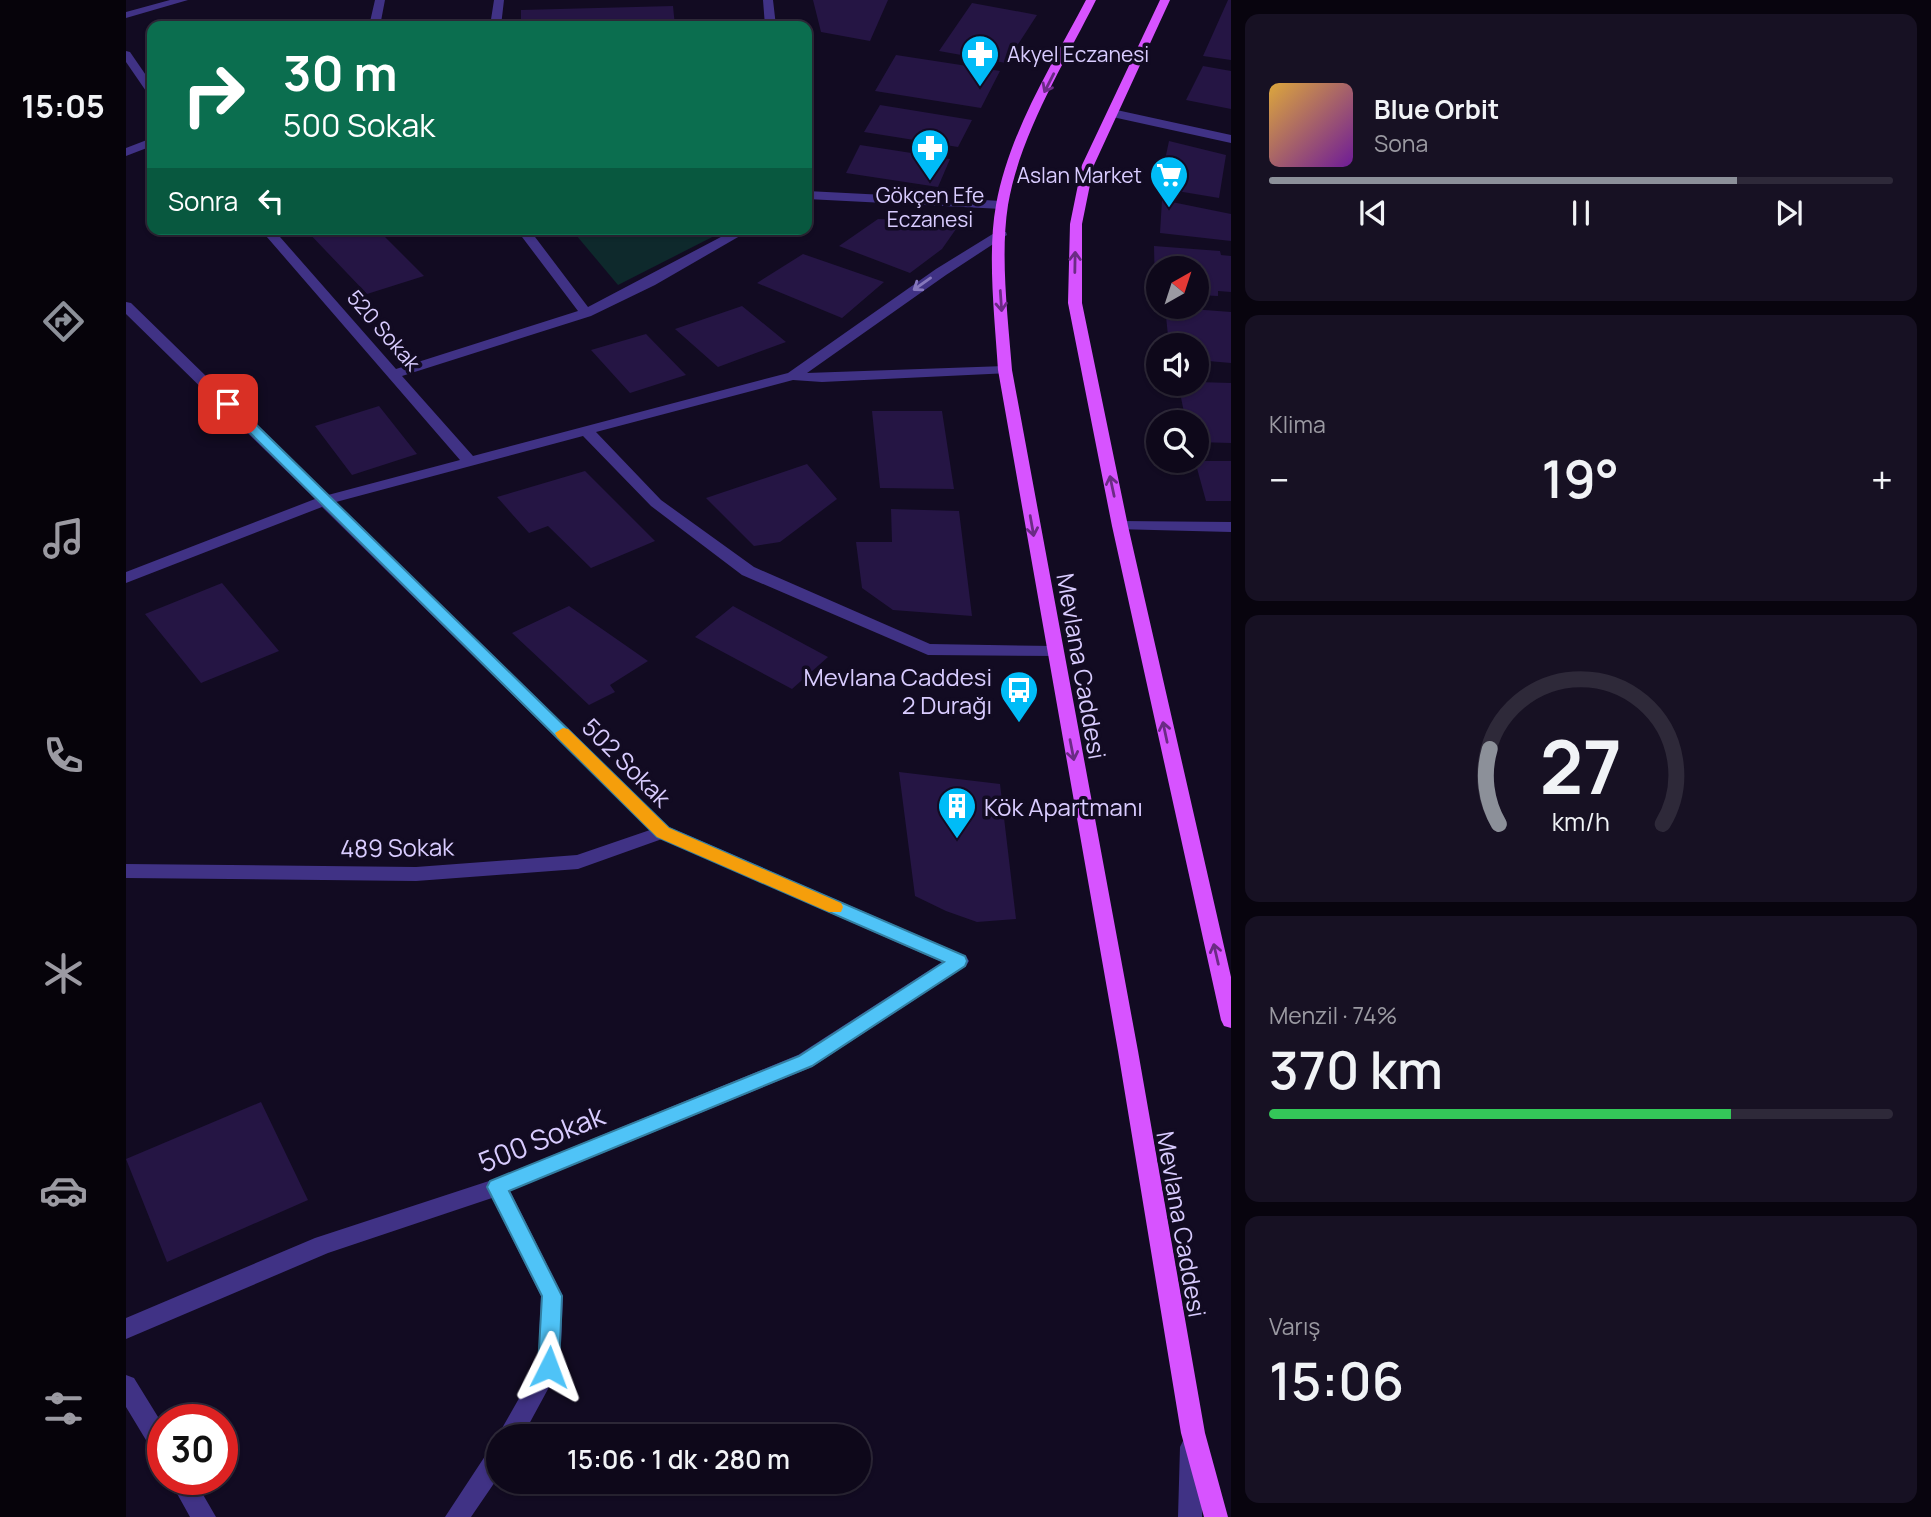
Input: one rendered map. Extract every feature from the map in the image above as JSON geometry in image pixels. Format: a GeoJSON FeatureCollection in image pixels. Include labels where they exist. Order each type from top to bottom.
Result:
{"type":"FeatureCollection","features":[{"type":"Feature","properties":{"kind":"main road","name":"Mevlana Caddesi"},"geometry":{"type":"LineString","coordinates":[[1091,0],[1024,131],[1002,205],[999,280],[1005,370],[1128,1051],[1193,1433],[1216,1517]]}},
{"type":"Feature","properties":{"kind":"main road"},"geometry":{"type":"LineString","coordinates":[[1165,0],[1088,165],[1076,224],[1075,303],[1120,526],[1231,1020]]}},
{"type":"Feature","properties":{"kind":"street"},"geometry":{"type":"LineString","coordinates":[[126,15],[183,0]]}},
{"type":"Feature","properties":{"kind":"street"},"geometry":{"type":"LineString","coordinates":[[376,21],[380,0]]}},
{"type":"Feature","properties":{"kind":"street"},"geometry":{"type":"LineString","coordinates":[[497,21],[499,0]]}},
{"type":"Feature","properties":{"kind":"street"},"geometry":{"type":"LineString","coordinates":[[768,0],[770,21]]}},
{"type":"Feature","properties":{"kind":"street"},"geometry":{"type":"LineString","coordinates":[[126,54],[147,85]]}},
{"type":"Feature","properties":{"kind":"street"},"geometry":{"type":"LineString","coordinates":[[1112,113],[1231,139]]}},
{"type":"Feature","properties":{"kind":"street"},"geometry":{"type":"LineString","coordinates":[[126,152],[147,144]]}},
{"type":"Feature","properties":{"kind":"street"},"geometry":{"type":"LineString","coordinates":[[812,195],[1002,205]]}},
{"type":"Feature","properties":{"kind":"street","name":"520 Sokak"},"geometry":{"type":"LineString","coordinates":[[271,235],[469,461]]}},
{"type":"Feature","properties":{"kind":"street"},"geometry":{"type":"LineString","coordinates":[[527,235],[586,313]]}},
{"type":"Feature","properties":{"kind":"street"},"geometry":{"type":"LineString","coordinates":[[395,374],[586,313],[650,282],[735,235]]}},
{"type":"Feature","properties":{"kind":"street"},"geometry":{"type":"LineString","coordinates":[[793,376],[941,272],[1001,235]]}},
{"type":"Feature","properties":{"kind":"street","name":"502 Sokak"},"geometry":{"type":"LineString","coordinates":[[126,306],[663,832],[959,961]]}},
{"type":"Feature","properties":{"kind":"street"},"geometry":{"type":"LineString","coordinates":[[126,578],[327,500],[793,376],[822,378],[1005,370]]}},
{"type":"Feature","properties":{"kind":"street"},"geometry":{"type":"LineString","coordinates":[[587,431],[656,503],[748,571],[928,649],[1054,652]]}},
{"type":"Feature","properties":{"kind":"street"},"geometry":{"type":"LineString","coordinates":[[1120,526],[1231,527]]}},
{"type":"Feature","properties":{"kind":"street","name":"489 Sokak"},"geometry":{"type":"LineString","coordinates":[[126,871],[416,874],[578,862],[663,832]]}},
{"type":"Feature","properties":{"kind":"street","name":"500 Sokak"},"geometry":{"type":"LineString","coordinates":[[126,1329],[323,1245],[497,1187],[806,1061],[959,961]]}},
{"type":"Feature","properties":{"kind":"street"},"geometry":{"type":"LineString","coordinates":[[497,1187],[552,1296],[549,1367],[516,1424]]}},
{"type":"Feature","properties":{"kind":"street"},"geometry":{"type":"LineString","coordinates":[[127,1388],[147,1421]]}},
{"type":"Feature","properties":{"kind":"street"},"geometry":{"type":"LineString","coordinates":[[1190,1517],[1193,1433]]}},
{"type":"Feature","properties":{"kind":"street"},"geometry":{"type":"LineString","coordinates":[[457,1517],[486,1474]]}},
{"type":"Feature","properties":{"kind":"street"},"geometry":{"type":"LineString","coordinates":[[191,1495],[204,1517]]}},
{"type":"Feature","properties":{"kind":"green space"},"geometry":{"type":"Polygon","coordinates":[[[576,235],[716,235],[618,285],[576,235]]]}},
{"type":"Feature","properties":{"kind":"building"},"geometry":{"type":"Polygon","coordinates":[[[813,0],[888,0],[870,41],[821,32],[813,0]]]}},
{"type":"Feature","properties":{"kind":"building"},"geometry":{"type":"Polygon","coordinates":[[[1228,0],[1231,0],[1231,60],[1203,56],[1228,0]]]}},
{"type":"Feature","properties":{"kind":"building"},"geometry":{"type":"Polygon","coordinates":[[[972,3],[1037,15],[1006,63],[939,51],[972,3]]]}},
{"type":"Feature","properties":{"kind":"building"},"geometry":{"type":"Polygon","coordinates":[[[673,6],[674,21],[521,21],[521,10],[673,6]]]}},
{"type":"Feature","properties":{"kind":"building"},"geometry":{"type":"Polygon","coordinates":[[[896,55],[1000,71],[981,108],[875,91],[896,55]]]}},
{"type":"Feature","properties":{"kind":"building"},"geometry":{"type":"Polygon","coordinates":[[[1203,66],[1231,71],[1231,109],[1186,100],[1203,66]]]}},
{"type":"Feature","properties":{"kind":"building"},"geometry":{"type":"Polygon","coordinates":[[[880,105],[972,120],[958,147],[864,132],[880,105]]]}},
{"type":"Feature","properties":{"kind":"building"},"geometry":{"type":"Polygon","coordinates":[[[1169,141],[1226,155],[1219,198],[1159,188],[1169,141]]]}},
{"type":"Feature","properties":{"kind":"building"},"geometry":{"type":"Polygon","coordinates":[[[860,145],[950,159],[938,187],[846,173],[860,145]]]}},
{"type":"Feature","properties":{"kind":"building"},"geometry":{"type":"Polygon","coordinates":[[[1162,200],[1231,214],[1231,241],[1160,233],[1162,200]]]}},
{"type":"Feature","properties":{"kind":"building"},"geometry":{"type":"Polygon","coordinates":[[[878,219],[953,222],[956,229],[942,249],[910,273],[839,246],[878,219]]]}},
{"type":"Feature","properties":{"kind":"building"},"geometry":{"type":"Polygon","coordinates":[[[311,235],[383,235],[424,276],[367,294],[311,235]]]}},
{"type":"Feature","properties":{"kind":"building"},"geometry":{"type":"Polygon","coordinates":[[[1154,246],[1220,251],[1221,255],[1231,256],[1231,292],[1218,291],[1218,296],[1209,296],[1209,256],[1154,256],[1154,246]]]}},
{"type":"Feature","properties":{"kind":"building"},"geometry":{"type":"Polygon","coordinates":[[[803,254],[884,282],[842,318],[757,283],[803,254]]]}},
{"type":"Feature","properties":{"kind":"building"},"geometry":{"type":"Polygon","coordinates":[[[742,306],[786,342],[718,367],[675,329],[742,306]]]}},
{"type":"Feature","properties":{"kind":"building"},"geometry":{"type":"Polygon","coordinates":[[[1209,310],[1231,312],[1231,363],[1209,361],[1209,333],[1168,333],[1166,319],[1209,319],[1209,310]]]}},
{"type":"Feature","properties":{"kind":"building"},"geometry":{"type":"Polygon","coordinates":[[[646,334],[686,375],[630,393],[591,350],[646,334]]]}},
{"type":"Feature","properties":{"kind":"building"},"geometry":{"type":"Polygon","coordinates":[[[1209,382],[1231,383],[1231,443],[1209,442],[1209,410],[1184,410],[1181,396],[1209,396],[1209,382]]]}},
{"type":"Feature","properties":{"kind":"building"},"geometry":{"type":"Polygon","coordinates":[[[379,406],[417,454],[352,475],[315,426],[379,406]]]}},
{"type":"Feature","properties":{"kind":"building"},"geometry":{"type":"Polygon","coordinates":[[[872,411],[942,411],[954,489],[880,488],[872,411]]]}},
{"type":"Feature","properties":{"kind":"building"},"geometry":{"type":"Polygon","coordinates":[[[1209,461],[1231,461],[1231,501],[1206,501],[1198,473],[1209,473],[1209,461]]]}},
{"type":"Feature","properties":{"kind":"building"},"geometry":{"type":"Polygon","coordinates":[[[807,464],[837,499],[780,542],[754,546],[706,498],[807,464]]]}},
{"type":"Feature","properties":{"kind":"building"},"geometry":{"type":"Polygon","coordinates":[[[585,471],[655,541],[591,568],[548,526],[529,533],[497,497],[585,471]]]}},
{"type":"Feature","properties":{"kind":"building"},"geometry":{"type":"Polygon","coordinates":[[[891,509],[959,511],[972,616],[893,610],[862,588],[856,542],[892,542],[891,509]]]}},
{"type":"Feature","properties":{"kind":"building"},"geometry":{"type":"Polygon","coordinates":[[[222,583],[279,651],[201,683],[145,614],[222,583]]]}},
{"type":"Feature","properties":{"kind":"building"},"geometry":{"type":"Polygon","coordinates":[[[569,606],[648,661],[610,685],[615,692],[589,705],[512,633],[569,606]]]}},
{"type":"Feature","properties":{"kind":"building"},"geometry":{"type":"Polygon","coordinates":[[[733,606],[828,657],[792,689],[695,637],[733,606]]]}},
{"type":"Feature","properties":{"kind":"building","name":"Kök Apartmanı"},"geometry":{"type":"Polygon","coordinates":[[[899,772],[1000,784],[1016,919],[977,922],[915,896],[899,772]]]}},
{"type":"Feature","properties":{"kind":"building"},"geometry":{"type":"Polygon","coordinates":[[[261,1102],[308,1200],[167,1262],[126,1159],[261,1102]]]}},
{"type":"Feature","properties":{"kind":"slow traffic"},"geometry":{"type":"LineString","coordinates":[[563,733],[663,832],[835,907]]}},
{"type":"Feature","properties":{"kind":"place","name":"Akyel Eczanesi"},"geometry":{"type":"Point","coordinates":[980,88]}},
{"type":"Feature","properties":{"kind":"place","name":"Gökçen Efe Eczanesi"},"geometry":{"type":"Point","coordinates":[930,182]}},
{"type":"Feature","properties":{"kind":"place","name":"Aslan Market"},"geometry":{"type":"Point","coordinates":[1169,209]}},
{"type":"Feature","properties":{"kind":"place","name":"Mevlana Caddesi 2 Durağı"},"geometry":{"type":"Point","coordinates":[1019,724]}},
{"type":"Feature","properties":{"kind":"place","name":"Kök Apartmanı"},"geometry":{"type":"Point","coordinates":[957,840]}},
{"type":"Feature","properties":{"kind":"route"},"geometry":{"type":"LineString","coordinates":[[228,404],[663,832],[959,961],[806,1061],[497,1187],[552,1296],[549,1367]]}}]}
